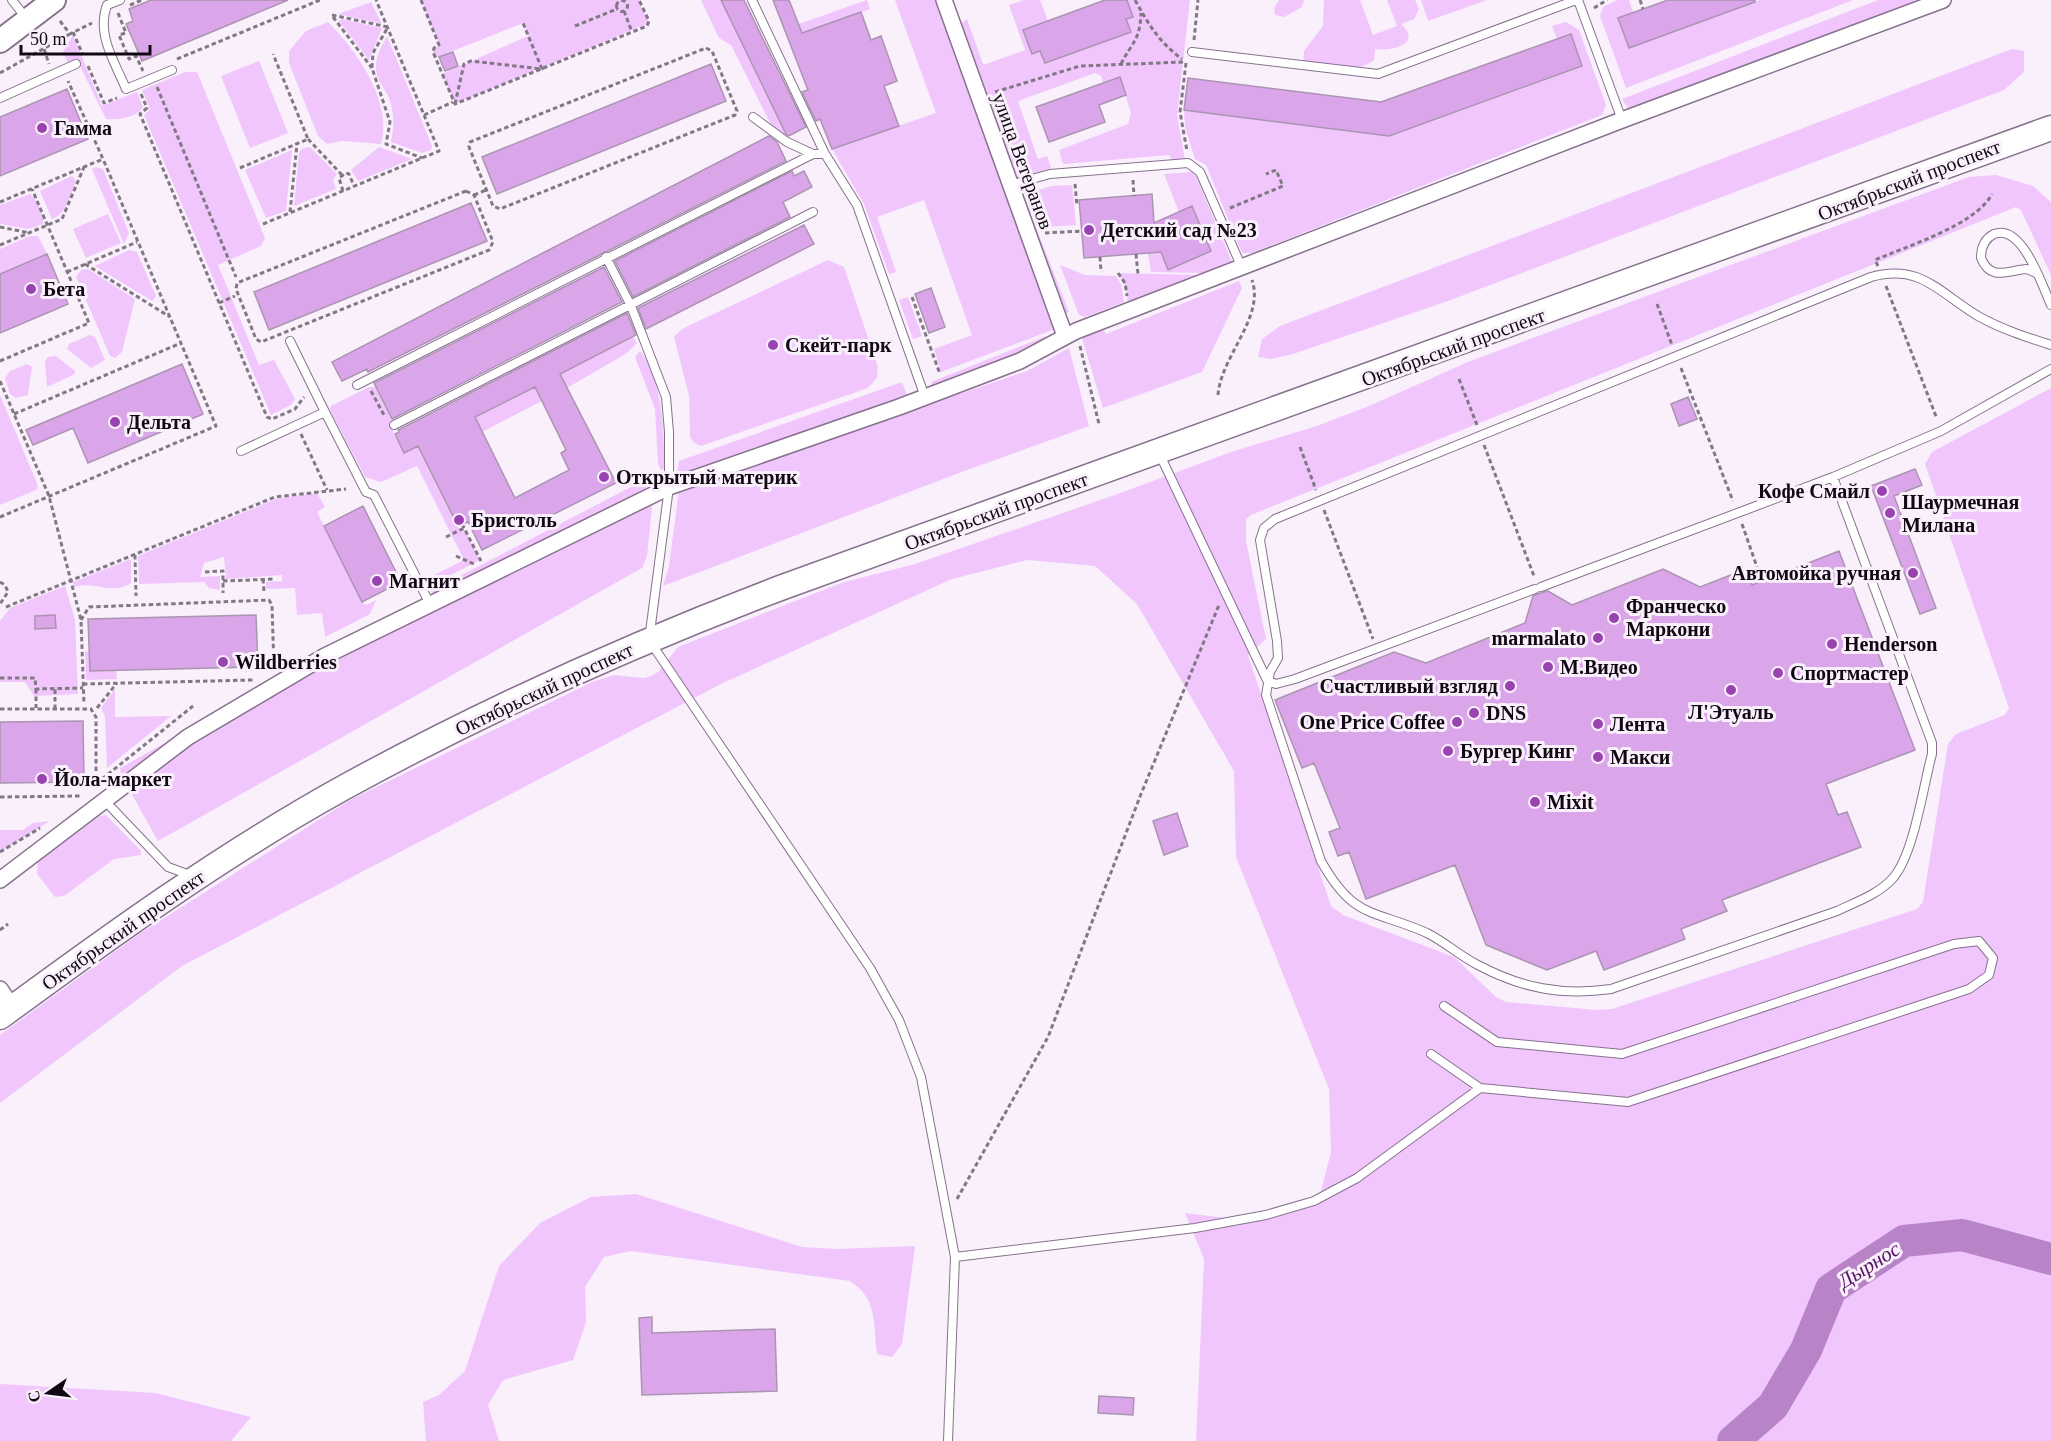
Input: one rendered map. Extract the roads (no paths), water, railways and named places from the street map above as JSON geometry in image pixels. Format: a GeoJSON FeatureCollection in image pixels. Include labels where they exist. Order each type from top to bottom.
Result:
{"type":"FeatureCollection","features":[{"type":"Feature","properties":{"kind":"main road","name":"Октябрьский проспект"},"geometry":{"type":"LineString","coordinates":[[4,1005],[203,874],[341,789],[536,691],[649,640],[783,587],[1159,453],[2051,128]]}},
{"type":"Feature","properties":{"kind":"street","name":"улица Ветеранов"},"geometry":{"type":"LineString","coordinates":[[944,0],[1009,186],[1071,336]]}},
{"type":"Feature","properties":{"kind":"street"},"geometry":{"type":"LineString","coordinates":[[0,880],[100,797],[188,737],[325,656],[669,487],[925,398],[1020,361],[1071,336],[1242,268],[1622,120],[1943,0]]}},
{"type":"Feature","properties":{"kind":"street"},"geometry":{"type":"LineString","coordinates":[[0,40],[28,20],[55,8]]}},
{"type":"Feature","properties":{"kind":"lane"},"geometry":{"type":"LineString","coordinates":[[12,0],[28,20]]}},
{"type":"Feature","properties":{"kind":"lane"},"geometry":{"type":"LineString","coordinates":[[752,0],[825,154],[857,205],[925,398]]}},
{"type":"Feature","properties":{"kind":"lane"},"geometry":{"type":"LineString","coordinates":[[1192,52],[1377,74],[1577,0],[1622,120]]}},
{"type":"Feature","properties":{"kind":"lane"},"geometry":{"type":"LineString","coordinates":[[122,5],[105,3],[102,19],[103,33],[126,89],[171,66]]}},
{"type":"Feature","properties":{"kind":"lane"},"geometry":{"type":"LineString","coordinates":[[0,98],[76,64]]}},
{"type":"Feature","properties":{"kind":"lane"},"geometry":{"type":"LineString","coordinates":[[753,117],[787,142],[813,154],[825,154]]}},
{"type":"Feature","properties":{"kind":"lane"},"geometry":{"type":"LineString","coordinates":[[357,385],[813,154]]}},
{"type":"Feature","properties":{"kind":"lane"},"geometry":{"type":"LineString","coordinates":[[1009,186],[1050,174],[1188,163],[1200,172],[1242,268]]}},
{"type":"Feature","properties":{"kind":"lane"},"geometry":{"type":"LineString","coordinates":[[394,424],[813,212]]}},
{"type":"Feature","properties":{"kind":"lane"},"geometry":{"type":"LineString","coordinates":[[2036,273],[2027,269],[2003,275],[1995,274],[1984,264],[1982,258],[1984,243],[1995,234],[2009,234],[2020,243],[2036,273],[2051,305]]}},
{"type":"Feature","properties":{"kind":"lane"},"geometry":{"type":"LineString","coordinates":[[606,257],[631,306],[666,397],[669,432],[669,487],[649,640],[870,968],[899,1020],[921,1077],[955,1257],[948,1441]]}},
{"type":"Feature","properties":{"kind":"lane"},"geometry":{"type":"LineString","coordinates":[[1833,477],[1932,743],[1932,754],[1905,859],[1892,879],[1866,898],[1837,911],[1611,989],[1562,992],[1524,986],[1476,964],[1426,933],[1364,911],[1349,901],[1333,883],[1321,861],[1270,714],[1266,695],[1268,681],[1278,658],[1260,540],[1264,528],[1275,519],[1891,271],[1911,273],[1947,293],[1977,316],[2011,332],[2051,345]]}},
{"type":"Feature","properties":{"kind":"lane"},"geometry":{"type":"LineString","coordinates":[[290,341],[366,492],[374,495],[430,604]]}},
{"type":"Feature","properties":{"kind":"lane"},"geometry":{"type":"LineString","coordinates":[[1159,453],[1268,681],[1276,684],[1295,679],[1833,477],[1941,431],[2051,369]]}},
{"type":"Feature","properties":{"kind":"lane"},"geometry":{"type":"LineString","coordinates":[[241,451],[326,412]]}},
{"type":"Feature","properties":{"kind":"lane"},"geometry":{"type":"LineString","coordinates":[[100,797],[168,867],[183,874],[203,874]]}},
{"type":"Feature","properties":{"kind":"lane"},"geometry":{"type":"LineString","coordinates":[[1431,1054],[1480,1088],[1628,1102],[1969,989],[1989,975],[1993,958],[1979,941],[1954,944],[1622,1054],[1497,1042],[1444,1006]]}},
{"type":"Feature","properties":{"kind":"lane"},"geometry":{"type":"LineString","coordinates":[[955,1257],[1195,1228],[1266,1215],[1314,1202],[1357,1178],[1480,1088]]}},
{"type":"Feature","properties":{"kind":"waterway","name":"Дырнос"},"geometry":{"type":"LineString","coordinates":[[1733,1441],[1773,1406],[1806,1350],[1831,1289],[1904,1241],[1962,1235],[2051,1259]]}},
{"type":"Feature","properties":{"kind":"place","name":"Гамма"},"geometry":{"type":"Point","coordinates":[42,128]}},
{"type":"Feature","properties":{"kind":"place","name":"Детский сад №23"},"geometry":{"type":"Point","coordinates":[1089,230]}},
{"type":"Feature","properties":{"kind":"place","name":"Бета"},"geometry":{"type":"Point","coordinates":[31,289]}},
{"type":"Feature","properties":{"kind":"place","name":"Скейт-парк"},"geometry":{"type":"Point","coordinates":[773,345]}},
{"type":"Feature","properties":{"kind":"place","name":"Дельта"},"geometry":{"type":"Point","coordinates":[115,422]}},
{"type":"Feature","properties":{"kind":"place","name":"Открытый материк"},"geometry":{"type":"Point","coordinates":[604,477]}},
{"type":"Feature","properties":{"kind":"place","name":"Кофе Смайл"},"geometry":{"type":"Point","coordinates":[1882,491]}},
{"type":"Feature","properties":{"kind":"place","name":"Шаурмечная Милана"},"geometry":{"type":"Point","coordinates":[1890,513]}},
{"type":"Feature","properties":{"kind":"place","name":"Бристоль"},"geometry":{"type":"Point","coordinates":[459,520]}},
{"type":"Feature","properties":{"kind":"place","name":"Автомойка ручная"},"geometry":{"type":"Point","coordinates":[1913,573]}},
{"type":"Feature","properties":{"kind":"place","name":"Магнит"},"geometry":{"type":"Point","coordinates":[377,581]}},
{"type":"Feature","properties":{"kind":"place","name":"Франческо Маркони"},"geometry":{"type":"Point","coordinates":[1614,618]}},
{"type":"Feature","properties":{"kind":"place","name":"marmalato"},"geometry":{"type":"Point","coordinates":[1598,638]}},
{"type":"Feature","properties":{"kind":"place","name":"Henderson"},"geometry":{"type":"Point","coordinates":[1832,644]}},
{"type":"Feature","properties":{"kind":"place","name":"Wildberries"},"geometry":{"type":"Point","coordinates":[223,662]}},
{"type":"Feature","properties":{"kind":"place","name":"М.Видео"},"geometry":{"type":"Point","coordinates":[1548,667]}},
{"type":"Feature","properties":{"kind":"place","name":"Спортмастер"},"geometry":{"type":"Point","coordinates":[1778,673]}},
{"type":"Feature","properties":{"kind":"place","name":"Счастливый взгляд"},"geometry":{"type":"Point","coordinates":[1510,686]}},
{"type":"Feature","properties":{"kind":"place","name":"Л'Этуаль"},"geometry":{"type":"Point","coordinates":[1731,690]}},
{"type":"Feature","properties":{"kind":"place","name":"DNS"},"geometry":{"type":"Point","coordinates":[1474,713]}},
{"type":"Feature","properties":{"kind":"place","name":"One Price Coffee"},"geometry":{"type":"Point","coordinates":[1457,722]}},
{"type":"Feature","properties":{"kind":"place","name":"Лента"},"geometry":{"type":"Point","coordinates":[1598,724]}},
{"type":"Feature","properties":{"kind":"place","name":"Бургер Кинг"},"geometry":{"type":"Point","coordinates":[1448,751]}},
{"type":"Feature","properties":{"kind":"place","name":"Макси"},"geometry":{"type":"Point","coordinates":[1598,757]}},
{"type":"Feature","properties":{"kind":"place","name":"Йола-маркет"},"geometry":{"type":"Point","coordinates":[42,779]}},
{"type":"Feature","properties":{"kind":"place","name":"Mixit"},"geometry":{"type":"Point","coordinates":[1535,802]}}]}
